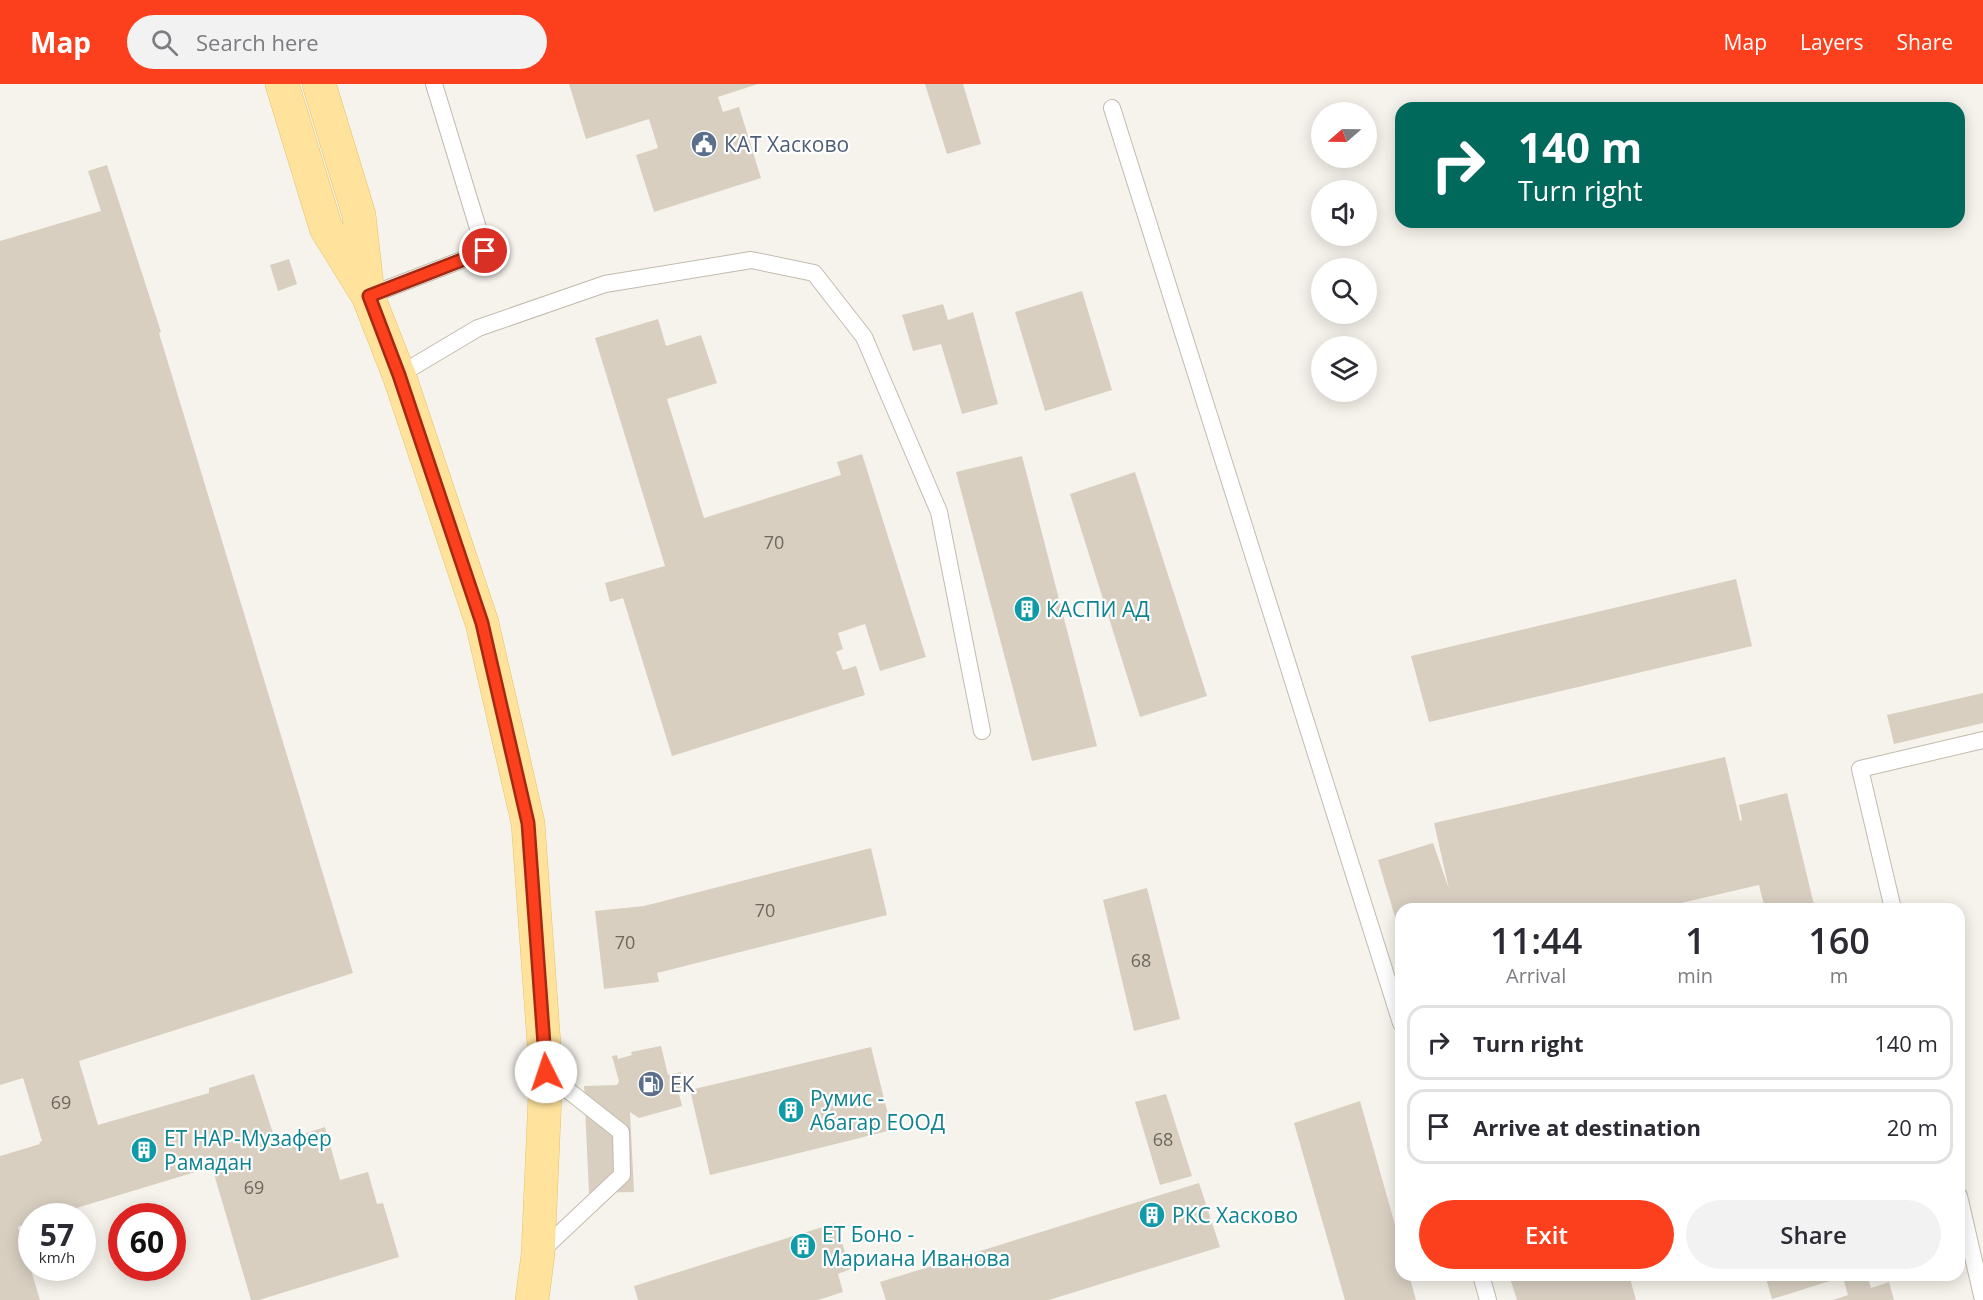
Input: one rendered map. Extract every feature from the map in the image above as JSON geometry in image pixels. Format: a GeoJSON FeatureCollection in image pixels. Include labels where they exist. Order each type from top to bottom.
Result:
{"type":"FeatureCollection","features":[{"type":"Feature","properties":{"kind":"main road"},"geometry":{"type":"LineString","coordinates":[[282,84],[326,228],[369,296],[399,375],[482,623],[528,823],[546,1072],[538,1254],[532,1300]]}},
{"type":"Feature","properties":{"kind":"main road"},"geometry":{"type":"LineString","coordinates":[[319,84],[359,215],[369,296]]}},
{"type":"Feature","properties":{"kind":"lane"},"geometry":{"type":"LineString","coordinates":[[369,296],[485,251],[434,84]]}},
{"type":"Feature","properties":{"kind":"lane"},"geometry":{"type":"LineString","coordinates":[[1112,108],[1395,1004]]}},
{"type":"Feature","properties":{"kind":"lane"},"geometry":{"type":"LineString","coordinates":[[399,375],[478,328],[605,284],[751,260],[814,273],[864,337],[939,512],[982,731]]}},
{"type":"Feature","properties":{"kind":"lane"},"geometry":{"type":"LineString","coordinates":[[1892,903],[1860,769],[1983,740]]}},
{"type":"Feature","properties":{"kind":"lane"},"geometry":{"type":"LineString","coordinates":[[538,1254],[622,1175],[621,1132],[546,1072]]}},
{"type":"Feature","properties":{"kind":"lane"},"geometry":{"type":"LineString","coordinates":[[1965,1222],[1983,1300]]}},
{"type":"Feature","properties":{"kind":"lane"},"geometry":{"type":"LineString","coordinates":[[1482,1281],[1488,1300]]}},
{"type":"Feature","properties":{"kind":"building","name":"КАТ Хасково"},"geometry":{"type":"Polygon","coordinates":[[[569,84],[758,84],[718,97],[723,112],[739,107],[761,178],[654,212],[636,155],[658,148],[649,119],[586,139],[569,84]]]}},
{"type":"Feature","properties":{"kind":"building"},"geometry":{"type":"Polygon","coordinates":[[[925,84],[963,84],[981,144],[947,154],[925,84]]]}},
{"type":"Feature","properties":{"kind":"building"},"geometry":{"type":"Polygon","coordinates":[[[107,165],[161,332],[159,333],[353,973],[79,1061],[98,1125],[209,1093],[209,1088],[254,1074],[276,1143],[325,1127],[340,1180],[368,1172],[377,1204],[383,1203],[399,1257],[259,1300],[251,1300],[212,1167],[93,1203],[18,1203],[18,1281],[34,1281],[40,1300],[0,1300],[0,1156],[40,1144],[39,1142],[42,1141],[23,1078],[0,1085],[0,241],[101,211],[88,171],[107,165]]]}},
{"type":"Feature","properties":{"kind":"building"},"geometry":{"type":"Polygon","coordinates":[[[289,259],[297,284],[278,291],[270,265],[289,259]]]}},
{"type":"Feature","properties":{"kind":"building"},"geometry":{"type":"Polygon","coordinates":[[[1082,291],[1112,390],[1045,411],[1015,312],[1082,291]]]}},
{"type":"Feature","properties":{"kind":"building"},"geometry":{"type":"Polygon","coordinates":[[[943,304],[948,320],[973,312],[998,404],[962,414],[941,344],[913,351],[902,315],[943,304]]]}},
{"type":"Feature","properties":{"kind":"building"},"geometry":{"type":"Polygon","coordinates":[[[658,319],[666,346],[701,335],[717,383],[667,399],[704,518],[841,475],[837,462],[862,454],[926,657],[880,671],[865,624],[838,633],[843,649],[836,652],[843,670],[856,666],[865,695],[672,756],[623,598],[610,602],[605,583],[665,566],[595,338],[658,319]]]}},
{"type":"Feature","properties":{"kind":"building","name":"КАСПИ АД"},"geometry":{"type":"Polygon","coordinates":[[[1022,456],[1097,746],[1032,761],[956,472],[1022,456]]]}},
{"type":"Feature","properties":{"kind":"building"},"geometry":{"type":"Polygon","coordinates":[[[1135,472],[1207,696],[1140,717],[1070,494],[1135,472]]]}},
{"type":"Feature","properties":{"kind":"building"},"geometry":{"type":"Polygon","coordinates":[[[1736,579],[1752,646],[1429,722],[1411,656],[1736,579]]]}},
{"type":"Feature","properties":{"kind":"building"},"geometry":{"type":"Polygon","coordinates":[[[1983,693],[1983,723],[1894,744],[1887,715],[1983,693]]]}},
{"type":"Feature","properties":{"kind":"building"},"geometry":{"type":"Polygon","coordinates":[[[1725,757],[1740,821],[1742,820],[1739,805],[1787,793],[1814,903],[1764,903],[1759,885],[1681,903],[1395,903],[1395,917],[1378,860],[1433,843],[1449,889],[1434,823],[1725,757]]]}},
{"type":"Feature","properties":{"kind":"building"},"geometry":{"type":"Polygon","coordinates":[[[871,848],[887,915],[657,973],[659,982],[604,989],[595,911],[644,906],[871,848]]]}},
{"type":"Feature","properties":{"kind":"building"},"geometry":{"type":"Polygon","coordinates":[[[1147,888],[1180,1019],[1134,1031],[1103,900],[1147,888]]]}},
{"type":"Feature","properties":{"kind":"building"},"geometry":{"type":"Polygon","coordinates":[[[661,1046],[668,1075],[681,1072],[685,1088],[678,1090],[682,1106],[639,1118],[630,1112],[634,1192],[589,1193],[584,1086],[617,1085],[619,1081],[612,1056],[617,1055],[618,1059],[632,1055],[631,1052],[661,1046]]]}},
{"type":"Feature","properties":{"kind":"building","name":"Румис - Абагар ЕООД"},"geometry":{"type":"Polygon","coordinates":[[[871,1047],[892,1130],[710,1175],[690,1090],[871,1047]]]}},
{"type":"Feature","properties":{"kind":"building"},"geometry":{"type":"Polygon","coordinates":[[[1166,1094],[1192,1176],[1160,1185],[1135,1102],[1166,1094]]]}},
{"type":"Feature","properties":{"kind":"building"},"geometry":{"type":"Polygon","coordinates":[[[1360,1101],[1395,1225],[1395,1281],[1411,1281],[1416,1300],[1345,1300],[1294,1123],[1360,1101]]]}},
{"type":"Feature","properties":{"kind":"building","name":"РКС Хасково"},"geometry":{"type":"Polygon","coordinates":[[[1199,1183],[1220,1247],[1049,1300],[886,1300],[880,1282],[1199,1183]]]}},
{"type":"Feature","properties":{"kind":"building","name":"ЕТ Боно - Мариана Иванова"},"geometry":{"type":"Polygon","coordinates":[[[835,1223],[851,1269],[838,1274],[843,1292],[818,1300],[638,1300],[634,1286],[835,1223]]]}},
{"type":"Feature","properties":{"kind":"building"},"geometry":{"type":"Polygon","coordinates":[[[1511,1281],[1631,1281],[1636,1300],[1517,1300],[1511,1281]]]}},
{"type":"Feature","properties":{"kind":"building"},"geometry":{"type":"Polygon","coordinates":[[[1767,1281],[1830,1281],[1772,1299],[1767,1281]]]}},
{"type":"Feature","properties":{"kind":"building"},"geometry":{"type":"Polygon","coordinates":[[[1844,1281],[1869,1281],[1871,1288],[1889,1282],[1894,1300],[1833,1300],[1848,1295],[1844,1281]]]}},
{"type":"Feature","properties":{"kind":"place","name":"КАТ Хасково"},"geometry":{"type":"Point","coordinates":[704,144]}},
{"type":"Feature","properties":{"kind":"place","name":"КАСПИ АД"},"geometry":{"type":"Point","coordinates":[1027,609]}},
{"type":"Feature","properties":{"kind":"place","name":"ЕК"},"geometry":{"type":"Point","coordinates":[651,1084]}},
{"type":"Feature","properties":{"kind":"place","name":"Румис - Абагар ЕООД"},"geometry":{"type":"Point","coordinates":[791,1110]}},
{"type":"Feature","properties":{"kind":"place","name":"ЕТ НАР-Музафер Рамадан"},"geometry":{"type":"Point","coordinates":[144,1150]}},
{"type":"Feature","properties":{"kind":"place","name":"РКС Хасково"},"geometry":{"type":"Point","coordinates":[1152,1215]}},
{"type":"Feature","properties":{"kind":"place","name":"ЕТ Боно - Мариана Иванова"},"geometry":{"type":"Point","coordinates":[803,1246]}},
{"type":"Feature","properties":{"kind":"route"},"geometry":{"type":"LineString","coordinates":[[485,251],[369,296],[399,375],[482,623],[528,823],[546,1072]]}}]}
